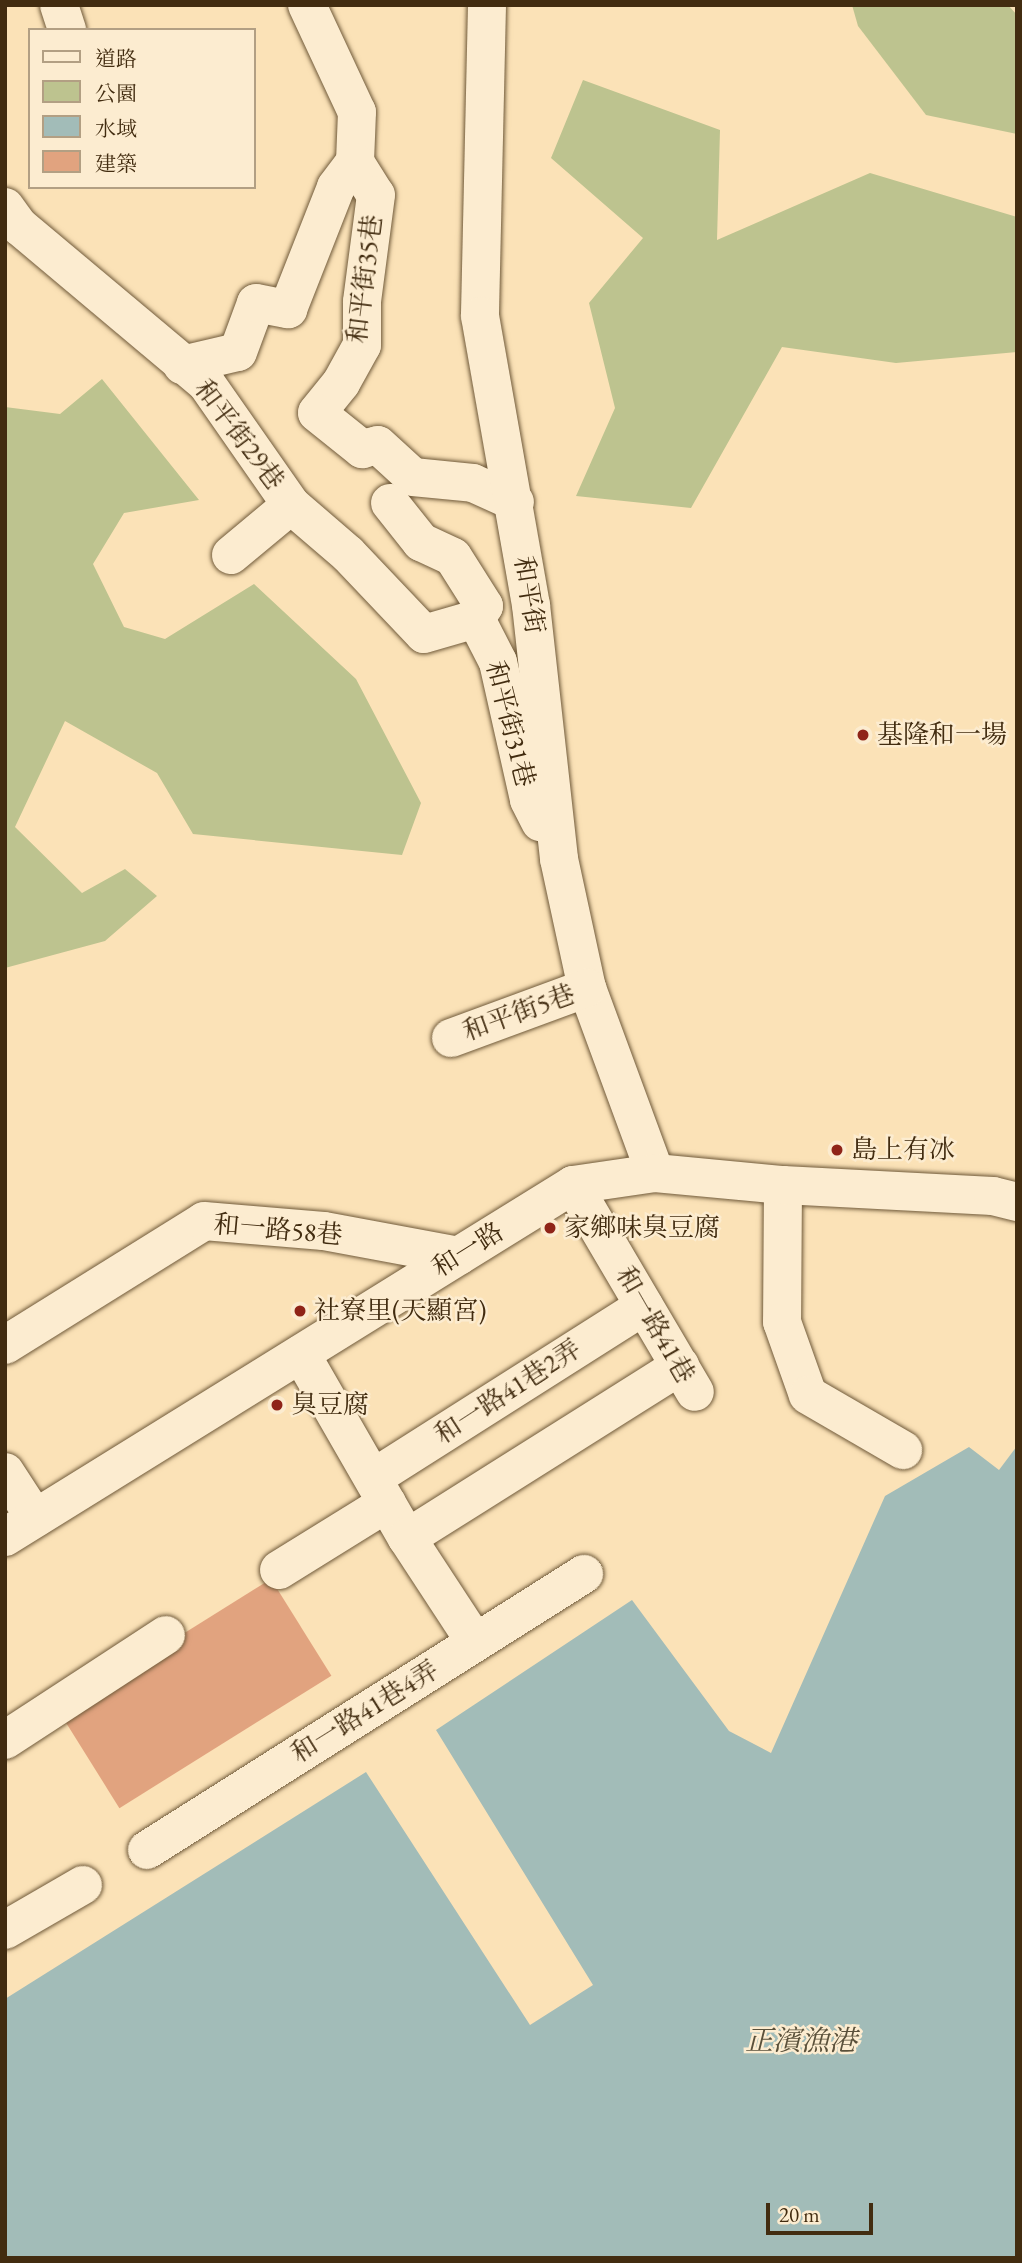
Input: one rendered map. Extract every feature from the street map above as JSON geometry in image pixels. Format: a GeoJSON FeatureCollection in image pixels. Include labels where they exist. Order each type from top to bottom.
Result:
{"type":"FeatureCollection","features":[{"type":"Feature","properties":{"kind":"street"},"geometry":{"type":"LineString","coordinates":[[59,5],[66,28]]}},
{"type":"Feature","properties":{"kind":"street"},"geometry":{"type":"LineString","coordinates":[[182,365],[239,352],[256,303],[288,309],[336,187],[355,162],[357,112],[307,5]]}},
{"type":"Feature","properties":{"kind":"street","name":"和平街"},"geometry":{"type":"LineString","coordinates":[[487,5],[480,316],[515,502],[538,656],[559,859],[587,988],[655,1173]]}},
{"type":"Feature","properties":{"kind":"street","name":"和平街35巷"},"geometry":{"type":"LineString","coordinates":[[355,162],[376,195],[362,302],[362,345],[341,383],[317,413],[362,449],[378,445],[413,477],[473,483],[515,502]]}},
{"type":"Feature","properties":{"kind":"street","name":"和平街29巷"},"geometry":{"type":"LineString","coordinates":[[10,224],[206,383],[291,505],[348,554],[424,634],[477,619]]}},
{"type":"Feature","properties":{"kind":"street","name":"和平街31巷"},"geometry":{"type":"LineString","coordinates":[[390,503],[421,542],[453,557],[484,606],[477,619],[498,662],[529,800],[559,859]]}},
{"type":"Feature","properties":{"kind":"street"},"geometry":{"type":"LineString","coordinates":[[231,555],[291,505]]}},
{"type":"Feature","properties":{"kind":"street","name":"和平街5巷"},"geometry":{"type":"LineString","coordinates":[[451,1038],[587,988]]}},
{"type":"Feature","properties":{"kind":"street","name":"和一路"},"geometry":{"type":"LineString","coordinates":[[20,1528],[573,1185],[655,1173],[783,1185],[993,1196],[1017,1202]]}},
{"type":"Feature","properties":{"kind":"street","name":"和一路41巷"},"geometry":{"type":"LineString","coordinates":[[407,1538],[687,1379],[573,1185]]}},
{"type":"Feature","properties":{"kind":"street"},"geometry":{"type":"LineString","coordinates":[[783,1185],[782,1322],[808,1395],[902,1450]]}},
{"type":"Feature","properties":{"kind":"street","name":"和一路58巷"},"geometry":{"type":"LineString","coordinates":[[5,1345],[204,1221],[324,1231],[459,1256]]}},
{"type":"Feature","properties":{"kind":"street","name":"和一路41巷2弄"},"geometry":{"type":"LineString","coordinates":[[279,1570],[380,1490],[644,1306]]}},
{"type":"Feature","properties":{"kind":"street"},"geometry":{"type":"LineString","coordinates":[[301,1354],[407,1538],[475,1642]]}},
{"type":"Feature","properties":{"kind":"street"},"geometry":{"type":"LineString","coordinates":[[5,1472],[20,1528]]}},
{"type":"Feature","properties":{"kind":"street","name":"和一路41巷4弄"},"geometry":{"type":"LineString","coordinates":[[147,1850],[584,1574]]}},
{"type":"Feature","properties":{"kind":"street"},"geometry":{"type":"LineString","coordinates":[[5,1740],[166,1635]]}},
{"type":"Feature","properties":{"kind":"street"},"geometry":{"type":"LineString","coordinates":[[5,1930],[83,1885]]}},
{"type":"Feature","properties":{"kind":"green space"},"geometry":{"type":"Polygon","coordinates":[[[852,5],[1008,5],[1017,15],[1017,134],[926,115],[858,26],[852,5]]]}},
{"type":"Feature","properties":{"kind":"green space"},"geometry":{"type":"Polygon","coordinates":[[[583,80],[720,130],[717,240],[870,173],[1017,217],[1017,352],[896,363],[782,347],[691,508],[576,496],[615,408],[589,303],[643,238],[551,158],[583,80]]]}},
{"type":"Feature","properties":{"kind":"green space"},"geometry":{"type":"Polygon","coordinates":[[[102,379],[199,500],[124,513],[93,564],[124,627],[165,639],[254,584],[356,679],[421,803],[402,855],[193,834],[157,773],[65,721],[15,827],[82,893],[125,869],[157,896],[105,941],[5,968],[5,407],[60,414],[102,379]]]}},
{"type":"Feature","properties":{"kind":"water","name":"正濱漁港"},"geometry":{"type":"Polygon","coordinates":[[[1017,1446],[1017,2258],[5,2258],[5,1999],[366,1772],[530,2025],[593,1985],[436,1730],[632,1600],[729,1731],[771,1753],[885,1496],[969,1447],[999,1470],[1017,1446]]]}},
{"type":"Feature","properties":{"kind":"building"},"geometry":{"type":"Polygon","coordinates":[[[271,1579],[331,1676],[119,1808],[59,1711],[271,1579]]]}},
{"type":"Feature","properties":{"kind":"place","name":"基隆和一場"},"geometry":{"type":"Point","coordinates":[863,735]}},
{"type":"Feature","properties":{"kind":"place","name":"島上有冰"},"geometry":{"type":"Point","coordinates":[837,1150]}},
{"type":"Feature","properties":{"kind":"place","name":"家鄉味臭豆腐"},"geometry":{"type":"Point","coordinates":[550,1228]}},
{"type":"Feature","properties":{"kind":"place","name":"社寮里(天顯宮)"},"geometry":{"type":"Point","coordinates":[300,1311]}},
{"type":"Feature","properties":{"kind":"place","name":"臭豆腐"},"geometry":{"type":"Point","coordinates":[277,1405]}}]}
